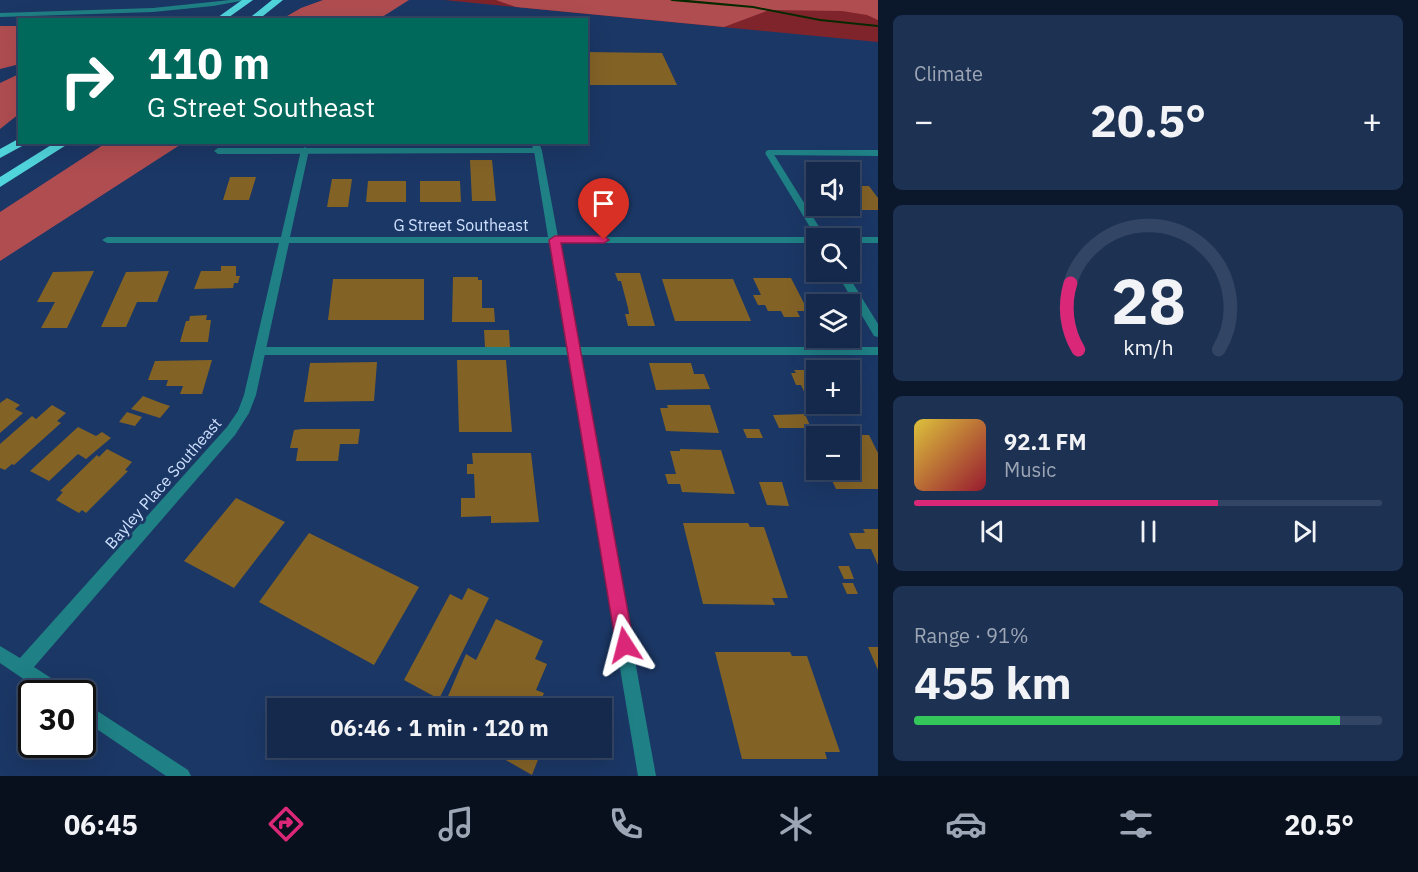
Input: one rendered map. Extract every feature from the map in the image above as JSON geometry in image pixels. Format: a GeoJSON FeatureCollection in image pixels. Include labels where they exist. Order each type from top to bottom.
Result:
{"type":"FeatureCollection","features":[{"type":"Feature","properties":{"kind":"highway"},"geometry":{"type":"LineString","coordinates":[[221,18],[248,0]]}},
{"type":"Feature","properties":{"kind":"highway"},"geometry":{"type":"LineString","coordinates":[[254,18],[278,0]]}},
{"type":"Feature","properties":{"kind":"highway"},"geometry":{"type":"LineString","coordinates":[[0,154],[18,143]]}},
{"type":"Feature","properties":{"kind":"highway"},"geometry":{"type":"LineString","coordinates":[[0,183],[62,144]]}},
{"type":"Feature","properties":{"kind":"street"},"geometry":{"type":"LineString","coordinates":[[132,12],[183,0]]}},
{"type":"Feature","properties":{"kind":"street"},"geometry":{"type":"LineString","coordinates":[[0,15],[132,12],[199,7],[243,0]]}},
{"type":"Feature","properties":{"kind":"street"},"geometry":{"type":"LineString","coordinates":[[218,151],[537,147],[647,776]]}},
{"type":"Feature","properties":{"kind":"street","name":"Bayley Place Southeast"},"geometry":{"type":"LineString","coordinates":[[22,668],[231,431],[247,404],[305,150]]}},
{"type":"Feature","properties":{"kind":"street"},"geometry":{"type":"LineString","coordinates":[[815,228],[769,153],[878,153]]}},
{"type":"Feature","properties":{"kind":"street","name":"G Street Southeast"},"geometry":{"type":"LineString","coordinates":[[107,240],[806,240]]}},
{"type":"Feature","properties":{"kind":"street"},"geometry":{"type":"LineString","coordinates":[[860,240],[878,240]]}},
{"type":"Feature","properties":{"kind":"street"},"geometry":{"type":"LineString","coordinates":[[847,282],[878,333]]}},
{"type":"Feature","properties":{"kind":"street"},"geometry":{"type":"LineString","coordinates":[[260,351],[878,351]]}},
{"type":"Feature","properties":{"kind":"street"},"geometry":{"type":"LineString","coordinates":[[0,654],[40,680]]}},
{"type":"Feature","properties":{"kind":"street"},"geometry":{"type":"LineString","coordinates":[[96,718],[182,776]]}},
{"type":"Feature","properties":{"kind":"shaded area"},"geometry":{"type":"Polygon","coordinates":[[[323,0],[409,0],[381,18],[284,18],[301,8],[323,0]]]}},
{"type":"Feature","properties":{"kind":"shaded area"},"geometry":{"type":"Polygon","coordinates":[[[444,0],[878,0],[878,42],[444,0]]]}},
{"type":"Feature","properties":{"kind":"shaded area"},"geometry":{"type":"Polygon","coordinates":[[[496,0],[878,0],[878,20],[867,15],[842,11],[769,10],[724,27],[516,7],[496,0]]]}},
{"type":"Feature","properties":{"kind":"shaded area"},"geometry":{"type":"Polygon","coordinates":[[[0,26],[18,26],[18,64],[0,69],[0,26]]]}},
{"type":"Feature","properties":{"kind":"shaded area"},"geometry":{"type":"Polygon","coordinates":[[[18,74],[18,115],[0,129],[0,83],[18,74]]]}},
{"type":"Feature","properties":{"kind":"shaded area"},"geometry":{"type":"Polygon","coordinates":[[[104,144],[181,144],[0,261],[0,212],[104,144]]]}},
{"type":"Feature","properties":{"kind":"building"},"geometry":{"type":"Polygon","coordinates":[[[588,52],[662,53],[677,85],[588,85],[588,52]]]}},
{"type":"Feature","properties":{"kind":"building"},"geometry":{"type":"Polygon","coordinates":[[[470,160],[492,160],[496,201],[472,201],[470,160]]]}},
{"type":"Feature","properties":{"kind":"building"},"geometry":{"type":"Polygon","coordinates":[[[230,177],[256,177],[249,200],[223,200],[230,177]]]}},
{"type":"Feature","properties":{"kind":"building"},"geometry":{"type":"Polygon","coordinates":[[[332,179],[352,179],[348,207],[327,207],[332,179]]]}},
{"type":"Feature","properties":{"kind":"building"},"geometry":{"type":"Polygon","coordinates":[[[368,181],[406,181],[406,202],[366,202],[368,181]]]}},
{"type":"Feature","properties":{"kind":"building"},"geometry":{"type":"Polygon","coordinates":[[[420,181],[460,181],[461,202],[420,202],[420,181]]]}},
{"type":"Feature","properties":{"kind":"building"},"geometry":{"type":"Polygon","coordinates":[[[860,186],[869,186],[878,198],[878,210],[860,210],[860,186]]]}},
{"type":"Feature","properties":{"kind":"building"},"geometry":{"type":"Polygon","coordinates":[[[221,266],[236,266],[236,276],[240,276],[233,288],[194,289],[201,271],[221,271],[221,266]]]}},
{"type":"Feature","properties":{"kind":"building"},"geometry":{"type":"Polygon","coordinates":[[[94,271],[67,328],[41,328],[55,302],[37,302],[53,272],[94,271]]]}},
{"type":"Feature","properties":{"kind":"building"},"geometry":{"type":"Polygon","coordinates":[[[169,271],[157,302],[137,302],[126,327],[101,327],[126,272],[169,271]]]}},
{"type":"Feature","properties":{"kind":"building"},"geometry":{"type":"Polygon","coordinates":[[[615,273],[640,273],[655,326],[628,326],[625,314],[629,314],[628,308],[621,281],[618,281],[615,273]]]}},
{"type":"Feature","properties":{"kind":"building"},"geometry":{"type":"Polygon","coordinates":[[[453,277],[478,277],[478,280],[482,280],[482,308],[494,308],[495,322],[452,322],[453,277]]]}},
{"type":"Feature","properties":{"kind":"building"},"geometry":{"type":"Polygon","coordinates":[[[753,278],[791,278],[806,311],[797,311],[800,317],[784,317],[781,311],[768,311],[765,305],[758,305],[753,295],[761,295],[753,278]]]}},
{"type":"Feature","properties":{"kind":"building"},"geometry":{"type":"Polygon","coordinates":[[[333,279],[424,279],[424,320],[328,320],[333,279]]]}},
{"type":"Feature","properties":{"kind":"building"},"geometry":{"type":"Polygon","coordinates":[[[662,279],[733,279],[751,321],[675,321],[662,279]]]}},
{"type":"Feature","properties":{"kind":"building"},"geometry":{"type":"Polygon","coordinates":[[[207,315],[206,320],[211,320],[208,342],[180,342],[186,321],[189,321],[190,316],[207,315]]]}},
{"type":"Feature","properties":{"kind":"building"},"geometry":{"type":"Polygon","coordinates":[[[484,330],[509,330],[510,348],[485,347],[484,330]]]}},
{"type":"Feature","properties":{"kind":"building"},"geometry":{"type":"Polygon","coordinates":[[[815,348],[843,349],[815,349],[815,348]]]}},
{"type":"Feature","properties":{"kind":"building"},"geometry":{"type":"Polygon","coordinates":[[[212,360],[202,394],[180,394],[183,386],[166,386],[168,380],[148,380],[155,361],[212,360]]]}},
{"type":"Feature","properties":{"kind":"building"},"geometry":{"type":"Polygon","coordinates":[[[457,360],[506,360],[512,432],[459,432],[457,360]]]}},
{"type":"Feature","properties":{"kind":"building"},"geometry":{"type":"Polygon","coordinates":[[[377,362],[374,401],[304,402],[310,363],[377,362]]]}},
{"type":"Feature","properties":{"kind":"building"},"geometry":{"type":"Polygon","coordinates":[[[649,363],[691,363],[694,374],[704,374],[710,389],[656,390],[649,363]]]}},
{"type":"Feature","properties":{"kind":"building"},"geometry":{"type":"Polygon","coordinates":[[[794,370],[806,370],[806,396],[801,385],[796,385],[791,373],[796,373],[794,370]]]}},
{"type":"Feature","properties":{"kind":"building"},"geometry":{"type":"Polygon","coordinates":[[[143,396],[170,406],[160,418],[131,409],[143,396]]]}},
{"type":"Feature","properties":{"kind":"building"},"geometry":{"type":"Polygon","coordinates":[[[7,398],[20,405],[15,409],[23,413],[0,433],[0,403],[7,398]]]}},
{"type":"Feature","properties":{"kind":"building"},"geometry":{"type":"Polygon","coordinates":[[[52,405],[66,413],[57,421],[61,423],[14,465],[12,464],[5,470],[0,468],[0,444],[32,416],[36,419],[52,405]]]}},
{"type":"Feature","properties":{"kind":"building"},"geometry":{"type":"Polygon","coordinates":[[[667,405],[710,405],[719,433],[666,431],[660,408],[668,408],[667,405]]]}},
{"type":"Feature","properties":{"kind":"building"},"geometry":{"type":"Polygon","coordinates":[[[127,412],[142,417],[135,426],[119,422],[127,412]]]}},
{"type":"Feature","properties":{"kind":"building"},"geometry":{"type":"Polygon","coordinates":[[[805,414],[810,426],[779,428],[773,415],[805,414]]]}},
{"type":"Feature","properties":{"kind":"building"},"geometry":{"type":"Polygon","coordinates":[[[78,427],[96,436],[102,432],[111,438],[86,459],[78,454],[49,481],[30,471],[78,427]]]}},
{"type":"Feature","properties":{"kind":"building"},"geometry":{"type":"Polygon","coordinates":[[[360,429],[358,444],[340,444],[338,461],[296,461],[298,448],[290,448],[294,430],[360,429]]]}},
{"type":"Feature","properties":{"kind":"building"},"geometry":{"type":"Polygon","coordinates":[[[743,429],[759,429],[763,438],[747,438],[743,429]]]}},
{"type":"Feature","properties":{"kind":"building"},"geometry":{"type":"Polygon","coordinates":[[[860,435],[869,435],[878,453],[878,489],[836,489],[832,480],[860,480],[860,435]]]}},
{"type":"Feature","properties":{"kind":"building"},"geometry":{"type":"Polygon","coordinates":[[[107,449],[132,462],[125,470],[128,471],[86,513],[82,510],[79,513],[56,500],[63,492],[60,491],[97,455],[99,457],[107,449]]]}},
{"type":"Feature","properties":{"kind":"building"},"geometry":{"type":"Polygon","coordinates":[[[680,449],[721,450],[735,494],[682,492],[680,484],[668,484],[665,474],[676,474],[670,451],[680,451],[680,449]]]}},
{"type":"Feature","properties":{"kind":"building"},"geometry":{"type":"Polygon","coordinates":[[[472,453],[531,453],[539,522],[491,523],[491,516],[461,517],[461,498],[475,498],[474,474],[467,474],[467,464],[473,464],[472,453]]]}},
{"type":"Feature","properties":{"kind":"building"},"geometry":{"type":"Polygon","coordinates":[[[759,482],[782,482],[789,506],[767,505],[759,482]]]}},
{"type":"Feature","properties":{"kind":"building"},"geometry":{"type":"Polygon","coordinates":[[[236,498],[285,522],[234,588],[184,561],[236,498]]]}},
{"type":"Feature","properties":{"kind":"building"},"geometry":{"type":"Polygon","coordinates":[[[683,523],[748,523],[750,527],[764,527],[788,598],[772,598],[775,605],[703,604],[683,523]]]}},
{"type":"Feature","properties":{"kind":"building"},"geometry":{"type":"Polygon","coordinates":[[[863,529],[878,529],[878,565],[871,549],[856,549],[849,533],[865,533],[863,529]]]}},
{"type":"Feature","properties":{"kind":"building"},"geometry":{"type":"Polygon","coordinates":[[[309,533],[419,587],[374,665],[259,602],[309,533]]]}},
{"type":"Feature","properties":{"kind":"building"},"geometry":{"type":"Polygon","coordinates":[[[838,566],[849,566],[854,579],[844,579],[838,566]]]}},
{"type":"Feature","properties":{"kind":"building"},"geometry":{"type":"Polygon","coordinates":[[[842,583],[853,583],[858,594],[847,594],[842,583]]]}},
{"type":"Feature","properties":{"kind":"building"},"geometry":{"type":"Polygon","coordinates":[[[468,588],[489,598],[439,698],[437,698],[404,680],[450,594],[462,600],[468,588]]]}},
{"type":"Feature","properties":{"kind":"building"},"geometry":{"type":"Polygon","coordinates":[[[496,619],[543,641],[535,659],[547,664],[536,690],[544,693],[542,698],[447,698],[466,654],[476,660],[496,619]]]}},
{"type":"Feature","properties":{"kind":"building"},"geometry":{"type":"Polygon","coordinates":[[[868,647],[878,647],[878,670],[868,647]]]}},
{"type":"Feature","properties":{"kind":"building"},"geometry":{"type":"Polygon","coordinates":[[[715,652],[790,652],[792,656],[807,656],[840,752],[825,752],[827,759],[742,759],[715,652]]]}},
{"type":"Feature","properties":{"kind":"building"},"geometry":{"type":"Polygon","coordinates":[[[502,758],[539,758],[532,775],[502,758]]]}},
{"type":"Feature","properties":{"kind":"waterway"},"geometry":{"type":"LineString","coordinates":[[672,0],[753,7],[820,20],[878,26]]}},
{"type":"Feature","properties":{"kind":"route"},"geometry":{"type":"LineString","coordinates":[[604,240],[555,240],[625,645]]}}]}
